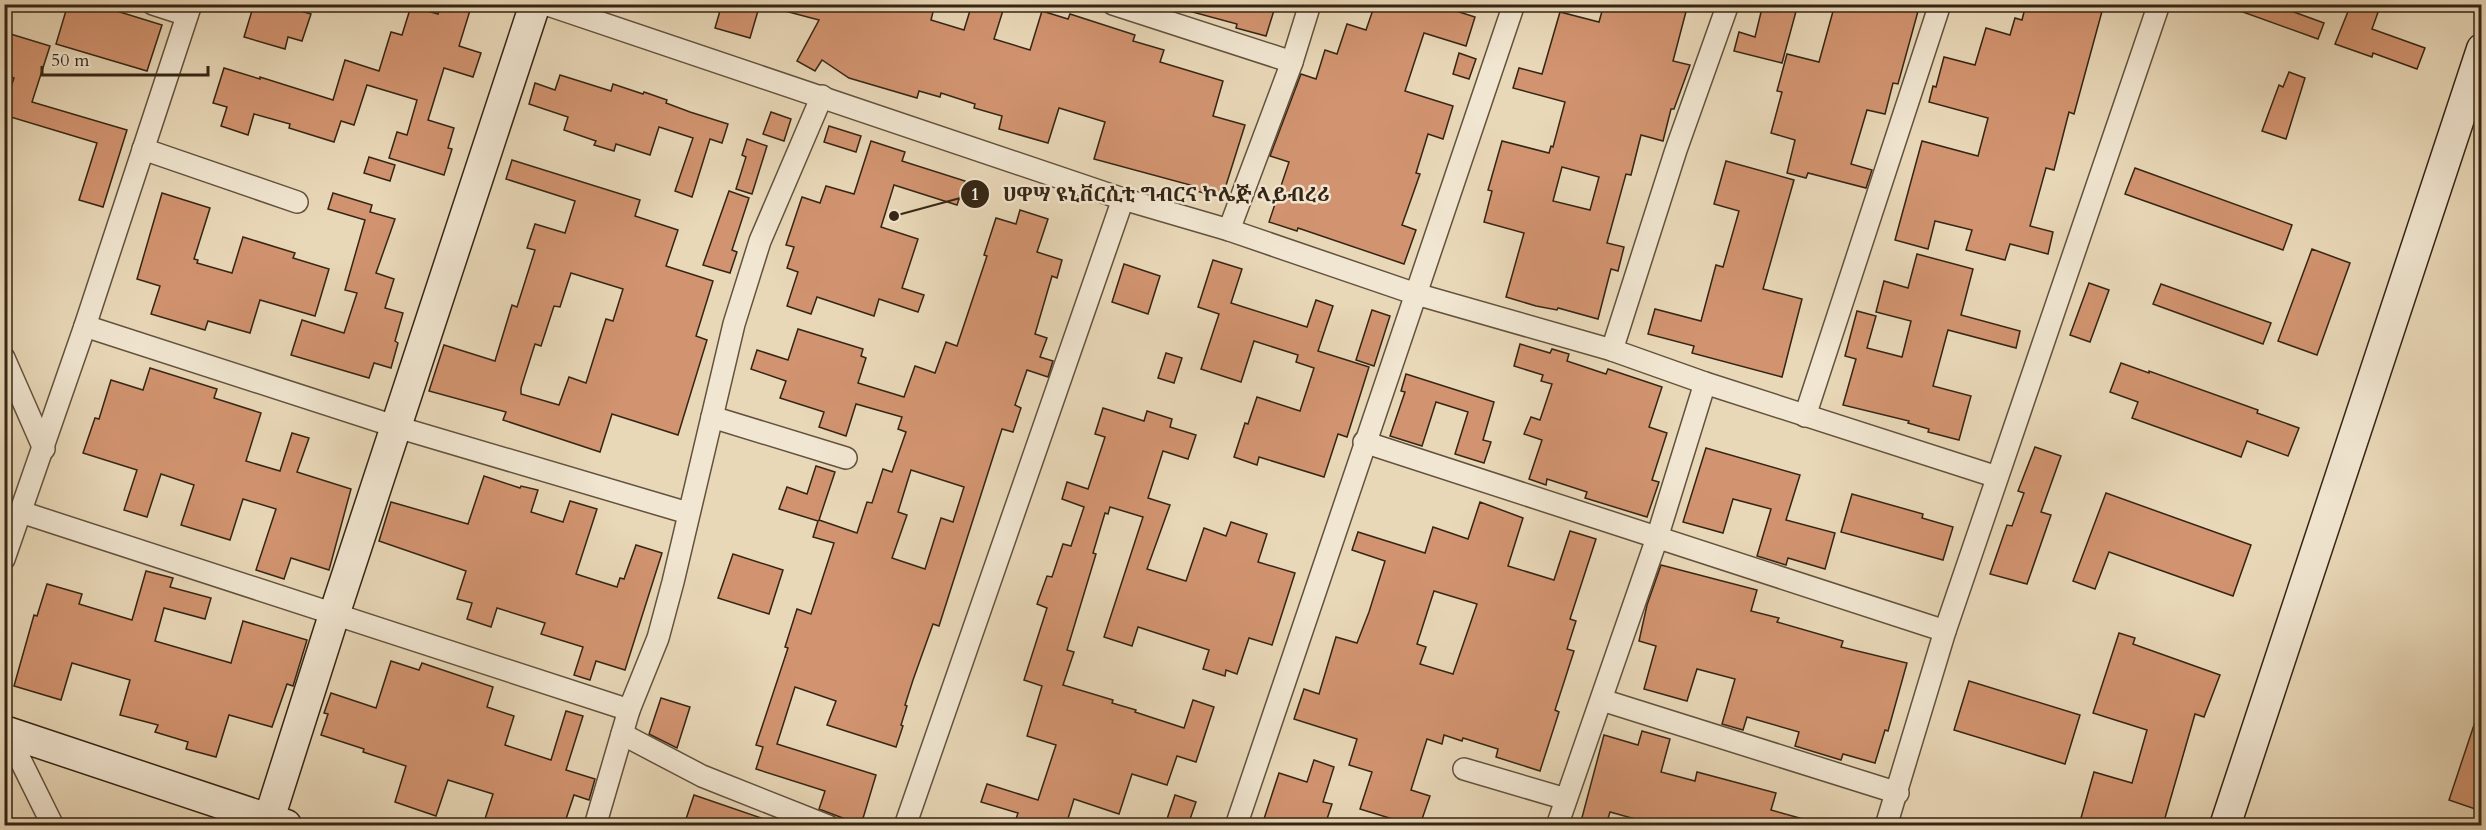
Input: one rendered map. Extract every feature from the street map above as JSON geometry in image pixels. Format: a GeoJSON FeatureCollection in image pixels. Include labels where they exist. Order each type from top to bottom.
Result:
{"type":"FeatureCollection","features":[{"type":"Feature","properties":{"kind":"main road"},"geometry":{"type":"LineString","coordinates":[[5,731],[280,823],[334,615],[535,4]]}},
{"type":"Feature","properties":{"kind":"main road"},"geometry":{"type":"LineString","coordinates":[[2225,825],[2481,49]]}},
{"type":"Feature","properties":{"kind":"street"},"geometry":{"type":"LineString","coordinates":[[4,559],[44,449],[189,10],[153,4]]}},
{"type":"Feature","properties":{"kind":"street"},"geometry":{"type":"LineString","coordinates":[[545,4],[1123,199],[1229,230],[1416,294],[1612,350],[1805,416],[1997,477]]}},
{"type":"Feature","properties":{"kind":"street"},"geometry":{"type":"LineString","coordinates":[[1113,4],[1292,62]]}},
{"type":"Feature","properties":{"kind":"street"},"geometry":{"type":"LineString","coordinates":[[1229,230],[1292,62],[1310,4]]}},
{"type":"Feature","properties":{"kind":"street"},"geometry":{"type":"LineString","coordinates":[[1236,825],[1514,4]]}},
{"type":"Feature","properties":{"kind":"street"},"geometry":{"type":"LineString","coordinates":[[1612,350],[1676,150],[1728,4]]}},
{"type":"Feature","properties":{"kind":"street"},"geometry":{"type":"LineString","coordinates":[[1805,416],[1940,4]]}},
{"type":"Feature","properties":{"kind":"street"},"geometry":{"type":"LineString","coordinates":[[1886,825],[1898,793],[1945,631],[2159,4]]}},
{"type":"Feature","properties":{"kind":"street"},"geometry":{"type":"LineString","coordinates":[[595,825],[629,710],[658,638],[734,324],[760,241],[822,96]]}},
{"type":"Feature","properties":{"kind":"street"},"geometry":{"type":"LineString","coordinates":[[143,149],[297,202]]}},
{"type":"Feature","properties":{"kind":"street"},"geometry":{"type":"LineString","coordinates":[[906,825],[1123,199]]}},
{"type":"Feature","properties":{"kind":"street"},"geometry":{"type":"LineString","coordinates":[[85,326],[397,427],[688,513]]}},
{"type":"Feature","properties":{"kind":"street"},"geometry":{"type":"LineString","coordinates":[[4,358],[44,449]]}},
{"type":"Feature","properties":{"kind":"street"},"geometry":{"type":"LineString","coordinates":[[1557,825],[1657,538],[1705,383]]}},
{"type":"Feature","properties":{"kind":"street"},"geometry":{"type":"LineString","coordinates":[[712,417],[846,458]]}},
{"type":"Feature","properties":{"kind":"street"},"geometry":{"type":"LineString","coordinates":[[1364,442],[1945,631]]}},
{"type":"Feature","properties":{"kind":"street"},"geometry":{"type":"LineString","coordinates":[[21,512],[629,710]]}},
{"type":"Feature","properties":{"kind":"street"},"geometry":{"type":"LineString","coordinates":[[1602,700],[1898,793]]}},
{"type":"Feature","properties":{"kind":"street"},"geometry":{"type":"LineString","coordinates":[[5,731],[53,825]]}},
{"type":"Feature","properties":{"kind":"street"},"geometry":{"type":"LineString","coordinates":[[622,734],[702,776],[828,825]]}},
{"type":"Feature","properties":{"kind":"street"},"geometry":{"type":"LineString","coordinates":[[1464,769],[1566,799]]}},
{"type":"Feature","properties":{"kind":"building"},"geometry":{"type":"Polygon","coordinates":[[[68,4],[94,4],[162,25],[147,71],[56,44],[68,4]]]}},
{"type":"Feature","properties":{"kind":"building"},"geometry":{"type":"Polygon","coordinates":[[[254,4],[298,4],[297,10],[311,14],[302,41],[288,37],[285,49],[244,37],[254,4]]]}},
{"type":"Feature","properties":{"kind":"building"},"geometry":{"type":"Polygon","coordinates":[[[441,4],[472,4],[459,46],[481,53],[473,77],[444,68],[428,120],[454,128],[448,148],[452,149],[444,175],[389,158],[397,132],[407,135],[417,100],[367,85],[354,125],[341,121],[334,142],[289,128],[290,124],[254,114],[248,135],[221,126],[227,107],[213,103],[224,68],[333,100],[345,60],[379,71],[391,32],[402,35],[411,6],[438,14],[441,4]]]}},
{"type":"Feature","properties":{"kind":"building"},"geometry":{"type":"Polygon","coordinates":[[[722,4],[760,4],[750,38],[715,28],[722,4]]]}},
{"type":"Feature","properties":{"kind":"building"},"geometry":{"type":"Polygon","coordinates":[[[782,4],[935,4],[931,20],[964,30],[972,4],[1005,4],[994,39],[1030,50],[1042,11],[1068,19],[1070,14],[1135,35],[1133,41],[1164,50],[1160,62],[1223,81],[1213,116],[1245,125],[1222,198],[1193,190],[1194,186],[1094,159],[1105,122],[1059,108],[1048,143],[999,129],[1002,116],[974,108],[975,104],[941,93],[940,97],[919,91],[917,98],[849,78],[822,60],[815,71],[797,61],[819,20],[781,10],[782,4]]]}},
{"type":"Feature","properties":{"kind":"building"},"geometry":{"type":"Polygon","coordinates":[[[1186,4],[1276,4],[1266,36],[1236,28],[1237,24],[1185,10],[1186,4]]]}},
{"type":"Feature","properties":{"kind":"building"},"geometry":{"type":"Polygon","coordinates":[[[1375,4],[1434,4],[1475,17],[1466,46],[1424,33],[1405,91],[1453,106],[1443,139],[1428,134],[1416,173],[1420,174],[1402,225],[1416,230],[1404,264],[1298,228],[1297,231],[1269,222],[1289,162],[1270,156],[1301,74],[1316,79],[1325,50],[1337,54],[1347,24],[1366,30],[1375,4]]]}},
{"type":"Feature","properties":{"kind":"building"},"geometry":{"type":"Polygon","coordinates":[[[1604,4],[1688,4],[1673,61],[1690,65],[1674,109],[1671,109],[1663,141],[1641,135],[1631,175],[1626,174],[1607,243],[1624,247],[1618,271],[1611,269],[1598,319],[1506,297],[1524,233],[1484,222],[1492,191],[1488,190],[1502,141],[1549,153],[1551,146],[1553,147],[1565,102],[1513,88],[1519,68],[1542,74],[1560,12],[1599,22],[1604,4]],[[1562,167],[1553,201],[1590,210],[1599,177],[1562,167]]]}},
{"type":"Feature","properties":{"kind":"building"},"geometry":{"type":"Polygon","coordinates":[[[1763,4],[1798,4],[1782,63],[1734,51],[1739,32],[1755,37],[1763,4]]]}},
{"type":"Feature","properties":{"kind":"building"},"geometry":{"type":"Polygon","coordinates":[[[1835,4],[1920,4],[1898,84],[1893,83],[1885,114],[1867,110],[1851,164],[1872,170],[1866,188],[1808,173],[1806,178],[1787,173],[1795,140],[1771,133],[1782,92],[1777,91],[1787,54],[1819,62],[1835,4]]]}},
{"type":"Feature","properties":{"kind":"building"},"geometry":{"type":"Polygon","coordinates":[[[2026,4],[2104,4],[2074,114],[2069,112],[2054,170],[2046,168],[2030,226],[2053,232],[2048,254],[2010,244],[2005,260],[1966,250],[1972,230],[1935,221],[1928,249],[1895,240],[1922,141],[1978,156],[1988,118],[1929,102],[1933,86],[1936,87],[1944,57],[1975,65],[1986,28],[2010,35],[2015,18],[2022,20],[2026,4]]]}},
{"type":"Feature","properties":{"kind":"building"},"geometry":{"type":"Polygon","coordinates":[[[2229,4],[2272,4],[2324,23],[2318,39],[2229,7],[2229,4]]]}},
{"type":"Feature","properties":{"kind":"building"},"geometry":{"type":"Polygon","coordinates":[[[2351,4],[2381,4],[2372,29],[2425,48],[2417,69],[2373,53],[2372,57],[2335,44],[2351,4]]]}},
{"type":"Feature","properties":{"kind":"building"},"geometry":{"type":"Polygon","coordinates":[[[4,32],[50,46],[32,102],[127,130],[103,207],[79,200],[97,143],[4,115],[4,107],[14,78],[4,75],[4,32]]]}},
{"type":"Feature","properties":{"kind":"building"},"geometry":{"type":"Polygon","coordinates":[[[1459,53],[1476,59],[1469,79],[1453,74],[1459,53]]]}},
{"type":"Feature","properties":{"kind":"building"},"geometry":{"type":"Polygon","coordinates":[[[2289,72],[2305,78],[2286,139],[2262,131],[2279,85],[2283,87],[2289,72]]]}},
{"type":"Feature","properties":{"kind":"building"},"geometry":{"type":"Polygon","coordinates":[[[560,75],[611,91],[613,84],[643,94],[644,92],[667,100],[666,103],[728,124],[722,143],[710,139],[692,197],[675,191],[693,138],[659,127],[650,155],[616,144],[614,151],[594,145],[596,141],[564,130],[568,117],[529,104],[535,83],[555,90],[560,75]]]}},
{"type":"Feature","properties":{"kind":"building"},"geometry":{"type":"Polygon","coordinates":[[[771,112],[791,119],[784,141],[763,134],[771,112]]]}},
{"type":"Feature","properties":{"kind":"building"},"geometry":{"type":"Polygon","coordinates":[[[829,126],[861,136],[856,152],[824,142],[829,126]]]}},
{"type":"Feature","properties":{"kind":"building"},"geometry":{"type":"Polygon","coordinates":[[[747,139],[767,146],[752,194],[736,189],[746,157],[742,155],[747,139]]]}},
{"type":"Feature","properties":{"kind":"building"},"geometry":{"type":"Polygon","coordinates":[[[871,141],[905,152],[902,161],[965,181],[957,205],[894,185],[881,227],[918,239],[902,288],[924,295],[918,312],[879,299],[874,316],[817,297],[811,314],[787,306],[798,272],[787,268],[794,247],[786,245],[802,197],[820,203],[826,186],[854,194],[871,141]]]}},
{"type":"Feature","properties":{"kind":"building"},"geometry":{"type":"Polygon","coordinates":[[[369,157],[395,165],[390,181],[364,173],[369,157]]]}},
{"type":"Feature","properties":{"kind":"building"},"geometry":{"type":"Polygon","coordinates":[[[512,160],[640,200],[635,216],[678,230],[666,266],[713,281],[696,336],[707,340],[678,435],[612,414],[600,452],[503,420],[506,412],[429,391],[444,345],[495,361],[512,305],[517,307],[535,250],[527,248],[535,224],[565,233],[575,201],[506,179],[512,160]],[[571,273],[560,307],[554,306],[541,346],[535,344],[521,394],[559,405],[569,377],[586,383],[606,319],[613,321],[623,289],[571,273]]]}},
{"type":"Feature","properties":{"kind":"building"},"geometry":{"type":"Polygon","coordinates":[[[1726,161],[1794,180],[1763,289],[1802,299],[1782,377],[1692,353],[1694,346],[1648,334],[1655,309],[1701,321],[1716,265],[1723,267],[1739,211],[1714,204],[1726,161]]]}},
{"type":"Feature","properties":{"kind":"building"},"geometry":{"type":"Polygon","coordinates":[[[2135,168],[2292,225],[2283,250],[2125,194],[2135,168]]]}},
{"type":"Feature","properties":{"kind":"building"},"geometry":{"type":"Polygon","coordinates":[[[729,191],[749,198],[732,250],[737,252],[730,273],[703,265],[729,191]]]}},
{"type":"Feature","properties":{"kind":"building"},"geometry":{"type":"Polygon","coordinates":[[[162,193],[210,208],[194,259],[198,260],[197,263],[232,273],[243,237],[295,253],[293,258],[329,269],[315,316],[260,300],[250,333],[208,321],[205,330],[151,314],[160,286],[137,279],[162,193]]]}},
{"type":"Feature","properties":{"kind":"building"},"geometry":{"type":"Polygon","coordinates":[[[333,193],[372,205],[370,212],[395,219],[376,273],[394,279],[385,308],[403,313],[395,341],[398,343],[391,368],[374,363],[369,378],[291,355],[302,320],[344,333],[357,293],[345,290],[365,220],[328,209],[333,193]]]}},
{"type":"Feature","properties":{"kind":"building"},"geometry":{"type":"Polygon","coordinates":[[[1020,210],[1048,219],[1037,252],[1062,260],[1057,278],[1052,276],[1035,334],[1047,338],[1040,357],[1053,361],[1048,377],[1027,370],[1015,405],[1021,408],[1013,432],[1002,429],[939,626],[933,624],[913,680],[896,747],[827,725],[836,701],[795,687],[777,744],[876,775],[861,825],[819,809],[825,791],[756,769],[763,747],[756,745],[788,648],[785,647],[797,609],[811,614],[834,543],[813,537],[818,521],[779,509],[787,487],[807,494],[816,466],[835,472],[819,520],[857,533],[867,502],[872,503],[883,469],[892,472],[906,432],[898,429],[902,417],[856,404],[846,436],[819,427],[824,412],[780,398],[786,381],[751,369],[757,350],[788,360],[798,329],[863,349],[861,356],[866,358],[858,383],[904,397],[915,366],[935,373],[946,342],[957,346],[987,256],[984,255],[996,218],[1016,224],[1020,210]],[[911,470],[898,512],[907,515],[892,558],[925,569],[941,518],[953,522],[964,487],[911,470]]]}},
{"type":"Feature","properties":{"kind":"building"},"geometry":{"type":"Polygon","coordinates":[[[2312,249],[2350,263],[2317,355],[2278,341],[2312,249]]]}},
{"type":"Feature","properties":{"kind":"building"},"geometry":{"type":"Polygon","coordinates":[[[1917,254],[1973,269],[1961,315],[2020,331],[2016,348],[1948,330],[1933,386],[1971,396],[1959,440],[1928,432],[1929,429],[1908,423],[1909,421],[1843,405],[1856,359],[1845,356],[1857,311],[1876,316],[1867,348],[1902,357],[1911,321],[1876,312],[1884,281],[1908,288],[1917,254]]]}},
{"type":"Feature","properties":{"kind":"building"},"geometry":{"type":"Polygon","coordinates":[[[1213,260],[1242,269],[1231,303],[1307,327],[1316,300],[1333,306],[1318,351],[1369,367],[1347,437],[1338,434],[1324,477],[1259,457],[1257,465],[1234,457],[1245,423],[1248,424],[1257,397],[1300,411],[1314,368],[1296,362],[1298,355],[1254,341],[1241,382],[1201,369],[1219,314],[1198,307],[1213,260]]]}},
{"type":"Feature","properties":{"kind":"building"},"geometry":{"type":"Polygon","coordinates":[[[1124,264],[1160,276],[1148,314],[1112,302],[1124,264]]]}},
{"type":"Feature","properties":{"kind":"building"},"geometry":{"type":"Polygon","coordinates":[[[2089,283],[2109,290],[2090,342],[2070,335],[2089,283]]]}},
{"type":"Feature","properties":{"kind":"building"},"geometry":{"type":"Polygon","coordinates":[[[2161,284],[2271,323],[2263,344],[2153,304],[2161,284]]]}},
{"type":"Feature","properties":{"kind":"building"},"geometry":{"type":"Polygon","coordinates":[[[1372,310],[1390,316],[1374,366],[1356,360],[1372,310]]]}},
{"type":"Feature","properties":{"kind":"building"},"geometry":{"type":"Polygon","coordinates":[[[1520,344],[1550,353],[1552,349],[1569,354],[1567,361],[1606,374],[1608,369],[1662,387],[1649,427],[1667,433],[1652,480],[1659,482],[1647,517],[1585,498],[1587,492],[1547,479],[1546,485],[1529,479],[1542,440],[1524,434],[1531,417],[1540,420],[1552,384],[1541,381],[1543,375],[1514,366],[1520,344]]]}},
{"type":"Feature","properties":{"kind":"building"},"geometry":{"type":"Polygon","coordinates":[[[1166,353],[1182,358],[1174,383],[1158,378],[1166,353]]]}},
{"type":"Feature","properties":{"kind":"building"},"geometry":{"type":"Polygon","coordinates":[[[2121,363],[2258,410],[2257,413],[2299,428],[2288,456],[2247,441],[2241,457],[2132,418],[2138,402],[2110,392],[2121,363]]]}},
{"type":"Feature","properties":{"kind":"building"},"geometry":{"type":"Polygon","coordinates":[[[150,368],[217,389],[214,398],[261,413],[246,461],[280,471],[292,433],[309,438],[297,472],[351,489],[329,570],[291,558],[284,579],[256,570],[276,509],[243,499],[230,540],[181,525],[194,485],[161,474],[147,517],[124,510],[137,470],[83,453],[95,418],[99,419],[111,380],[143,390],[150,368]]]}},
{"type":"Feature","properties":{"kind":"building"},"geometry":{"type":"Polygon","coordinates":[[[1406,374],[1494,402],[1483,440],[1491,442],[1484,463],[1455,454],[1468,412],[1436,402],[1422,446],[1390,436],[1405,392],[1401,391],[1406,374]]]}},
{"type":"Feature","properties":{"kind":"building"},"geometry":{"type":"Polygon","coordinates":[[[1103,408],[1144,421],[1147,411],[1172,419],[1170,427],[1196,435],[1188,459],[1163,451],[1148,498],[1170,505],[1147,569],[1186,581],[1204,528],[1226,536],[1231,522],[1267,534],[1258,562],[1295,573],[1272,645],[1249,638],[1237,674],[1226,670],[1225,676],[1203,669],[1209,650],[1138,627],[1132,646],[1104,637],[1143,517],[1110,507],[1108,514],[1105,513],[1093,553],[1096,554],[1067,650],[1074,652],[1063,685],[1113,700],[1112,703],[1184,728],[1193,700],[1214,707],[1196,762],[1177,756],[1167,785],[1132,774],[1119,814],[1074,799],[1066,825],[1014,825],[1018,813],[981,802],[987,784],[1038,800],[1056,745],[1027,736],[1042,686],[1024,680],[1047,608],[1037,604],[1047,576],[1052,577],[1063,544],[1071,546],[1084,507],[1062,499],[1067,482],[1088,489],[1105,437],[1095,434],[1103,408]]]}},
{"type":"Feature","properties":{"kind":"building"},"geometry":{"type":"Polygon","coordinates":[[[2035,447],[2061,456],[2041,512],[2051,515],[2027,584],[1990,574],[2007,525],[2012,526],[2024,493],[2018,491],[2035,447]]]}},
{"type":"Feature","properties":{"kind":"building"},"geometry":{"type":"Polygon","coordinates":[[[1706,448],[1800,475],[1786,520],[1835,533],[1825,569],[1788,558],[1786,565],[1757,556],[1771,509],[1733,499],[1723,533],[1683,522],[1706,448]]]}},
{"type":"Feature","properties":{"kind":"building"},"geometry":{"type":"Polygon","coordinates":[[[484,476],[520,488],[521,486],[538,490],[531,512],[563,522],[570,501],[597,509],[576,574],[617,587],[620,578],[624,579],[636,545],[662,553],[625,670],[596,661],[590,680],[574,675],[583,647],[541,634],[545,623],[497,608],[491,627],[467,619],[472,603],[457,599],[466,571],[379,541],[391,502],[468,524],[484,476]]]}},
{"type":"Feature","properties":{"kind":"building"},"geometry":{"type":"Polygon","coordinates":[[[2106,493],[2251,545],[2233,596],[2109,552],[2095,589],[2073,581],[2106,493]]]}},
{"type":"Feature","properties":{"kind":"building"},"geometry":{"type":"Polygon","coordinates":[[[1852,494],[1923,514],[1922,518],[1953,527],[1943,560],[1841,532],[1852,494]]]}},
{"type":"Feature","properties":{"kind":"building"},"geometry":{"type":"Polygon","coordinates":[[[1480,502],[1523,518],[1508,566],[1554,580],[1570,531],[1596,539],[1570,619],[1576,621],[1567,649],[1574,651],[1555,710],[1559,712],[1540,771],[1496,757],[1498,749],[1463,738],[1462,741],[1444,735],[1442,744],[1427,739],[1411,790],[1430,796],[1420,825],[1412,825],[1360,809],[1372,772],[1349,765],[1357,739],[1294,719],[1304,689],[1319,694],[1336,637],[1357,643],[1369,612],[1385,561],[1352,550],[1358,532],[1425,553],[1433,527],[1468,539],[1480,502]],[[1434,591],[1417,644],[1426,647],[1420,664],[1453,674],[1477,604],[1434,591]]]}},
{"type":"Feature","properties":{"kind":"building"},"geometry":{"type":"Polygon","coordinates":[[[733,554],[783,570],[769,614],[718,598],[733,554]]]}},
{"type":"Feature","properties":{"kind":"building"},"geometry":{"type":"Polygon","coordinates":[[[1661,565],[1757,590],[1751,611],[1779,618],[1777,622],[1843,641],[1841,647],[1907,663],[1888,731],[1885,730],[1875,763],[1843,754],[1841,760],[1795,746],[1799,732],[1747,717],[1743,730],[1722,724],[1735,679],[1697,669],[1687,701],[1644,689],[1656,646],[1639,641],[1647,605],[1661,565]]]}},
{"type":"Feature","properties":{"kind":"building"},"geometry":{"type":"Polygon","coordinates":[[[146,571],[173,578],[170,587],[211,598],[205,619],[164,608],[155,641],[231,663],[243,621],[307,640],[293,686],[287,684],[272,727],[229,715],[216,757],[186,749],[188,742],[155,732],[158,725],[120,715],[130,680],[72,663],[61,700],[14,686],[34,615],[37,616],[47,584],[82,594],[79,604],[132,620],[146,571]]]}},
{"type":"Feature","properties":{"kind":"building"},"geometry":{"type":"Polygon","coordinates":[[[2119,633],[2135,638],[2133,644],[2220,675],[2204,717],[2195,714],[2163,825],[2079,825],[2094,772],[2132,783],[2147,730],[2093,713],[2119,633]]]}},
{"type":"Feature","properties":{"kind":"building"},"geometry":{"type":"Polygon","coordinates":[[[391,661],[419,670],[422,663],[493,687],[487,707],[514,716],[505,745],[551,760],[566,711],[583,716],[566,770],[595,779],[589,800],[574,795],[564,825],[495,825],[484,822],[493,794],[448,780],[436,816],[395,802],[406,766],[321,735],[328,714],[324,713],[331,693],[376,708],[391,661]]]}},
{"type":"Feature","properties":{"kind":"building"},"geometry":{"type":"Polygon","coordinates":[[[1969,681],[2080,715],[2065,764],[1954,730],[1969,681]]]}},
{"type":"Feature","properties":{"kind":"building"},"geometry":{"type":"Polygon","coordinates":[[[661,698],[690,707],[677,748],[649,734],[661,698]]]}},
{"type":"Feature","properties":{"kind":"building"},"geometry":{"type":"Polygon","coordinates":[[[2478,713],[2481,714],[2481,811],[2449,800],[2478,713]]]}},
{"type":"Feature","properties":{"kind":"building"},"geometry":{"type":"Polygon","coordinates":[[[1642,731],[1670,739],[1661,772],[1695,781],[1697,772],[1776,793],[1771,810],[1807,820],[1806,825],[1646,825],[1646,822],[1610,812],[1606,825],[1580,825],[1604,735],[1638,745],[1642,731]]]}},
{"type":"Feature","properties":{"kind":"building"},"geometry":{"type":"Polygon","coordinates":[[[1314,760],[1334,767],[1323,802],[1332,804],[1325,825],[1304,825],[1287,820],[1285,825],[1262,825],[1279,773],[1307,782],[1314,760]]]}},
{"type":"Feature","properties":{"kind":"building"},"geometry":{"type":"Polygon","coordinates":[[[694,795],[773,822],[772,825],[724,825],[707,820],[705,825],[684,825],[694,795]]]}},
{"type":"Feature","properties":{"kind":"building"},"geometry":{"type":"Polygon","coordinates":[[[1175,795],[1196,802],[1188,825],[1165,825],[1175,795]]]}},
{"type":"Feature","properties":{"kind":"place","name":"ሀዋሣ ዩኒቨርሲቲ ግብርና ኮሌጅ ላይብረሪ"},"geometry":{"type":"Point","coordinates":[894,216]}}]}
